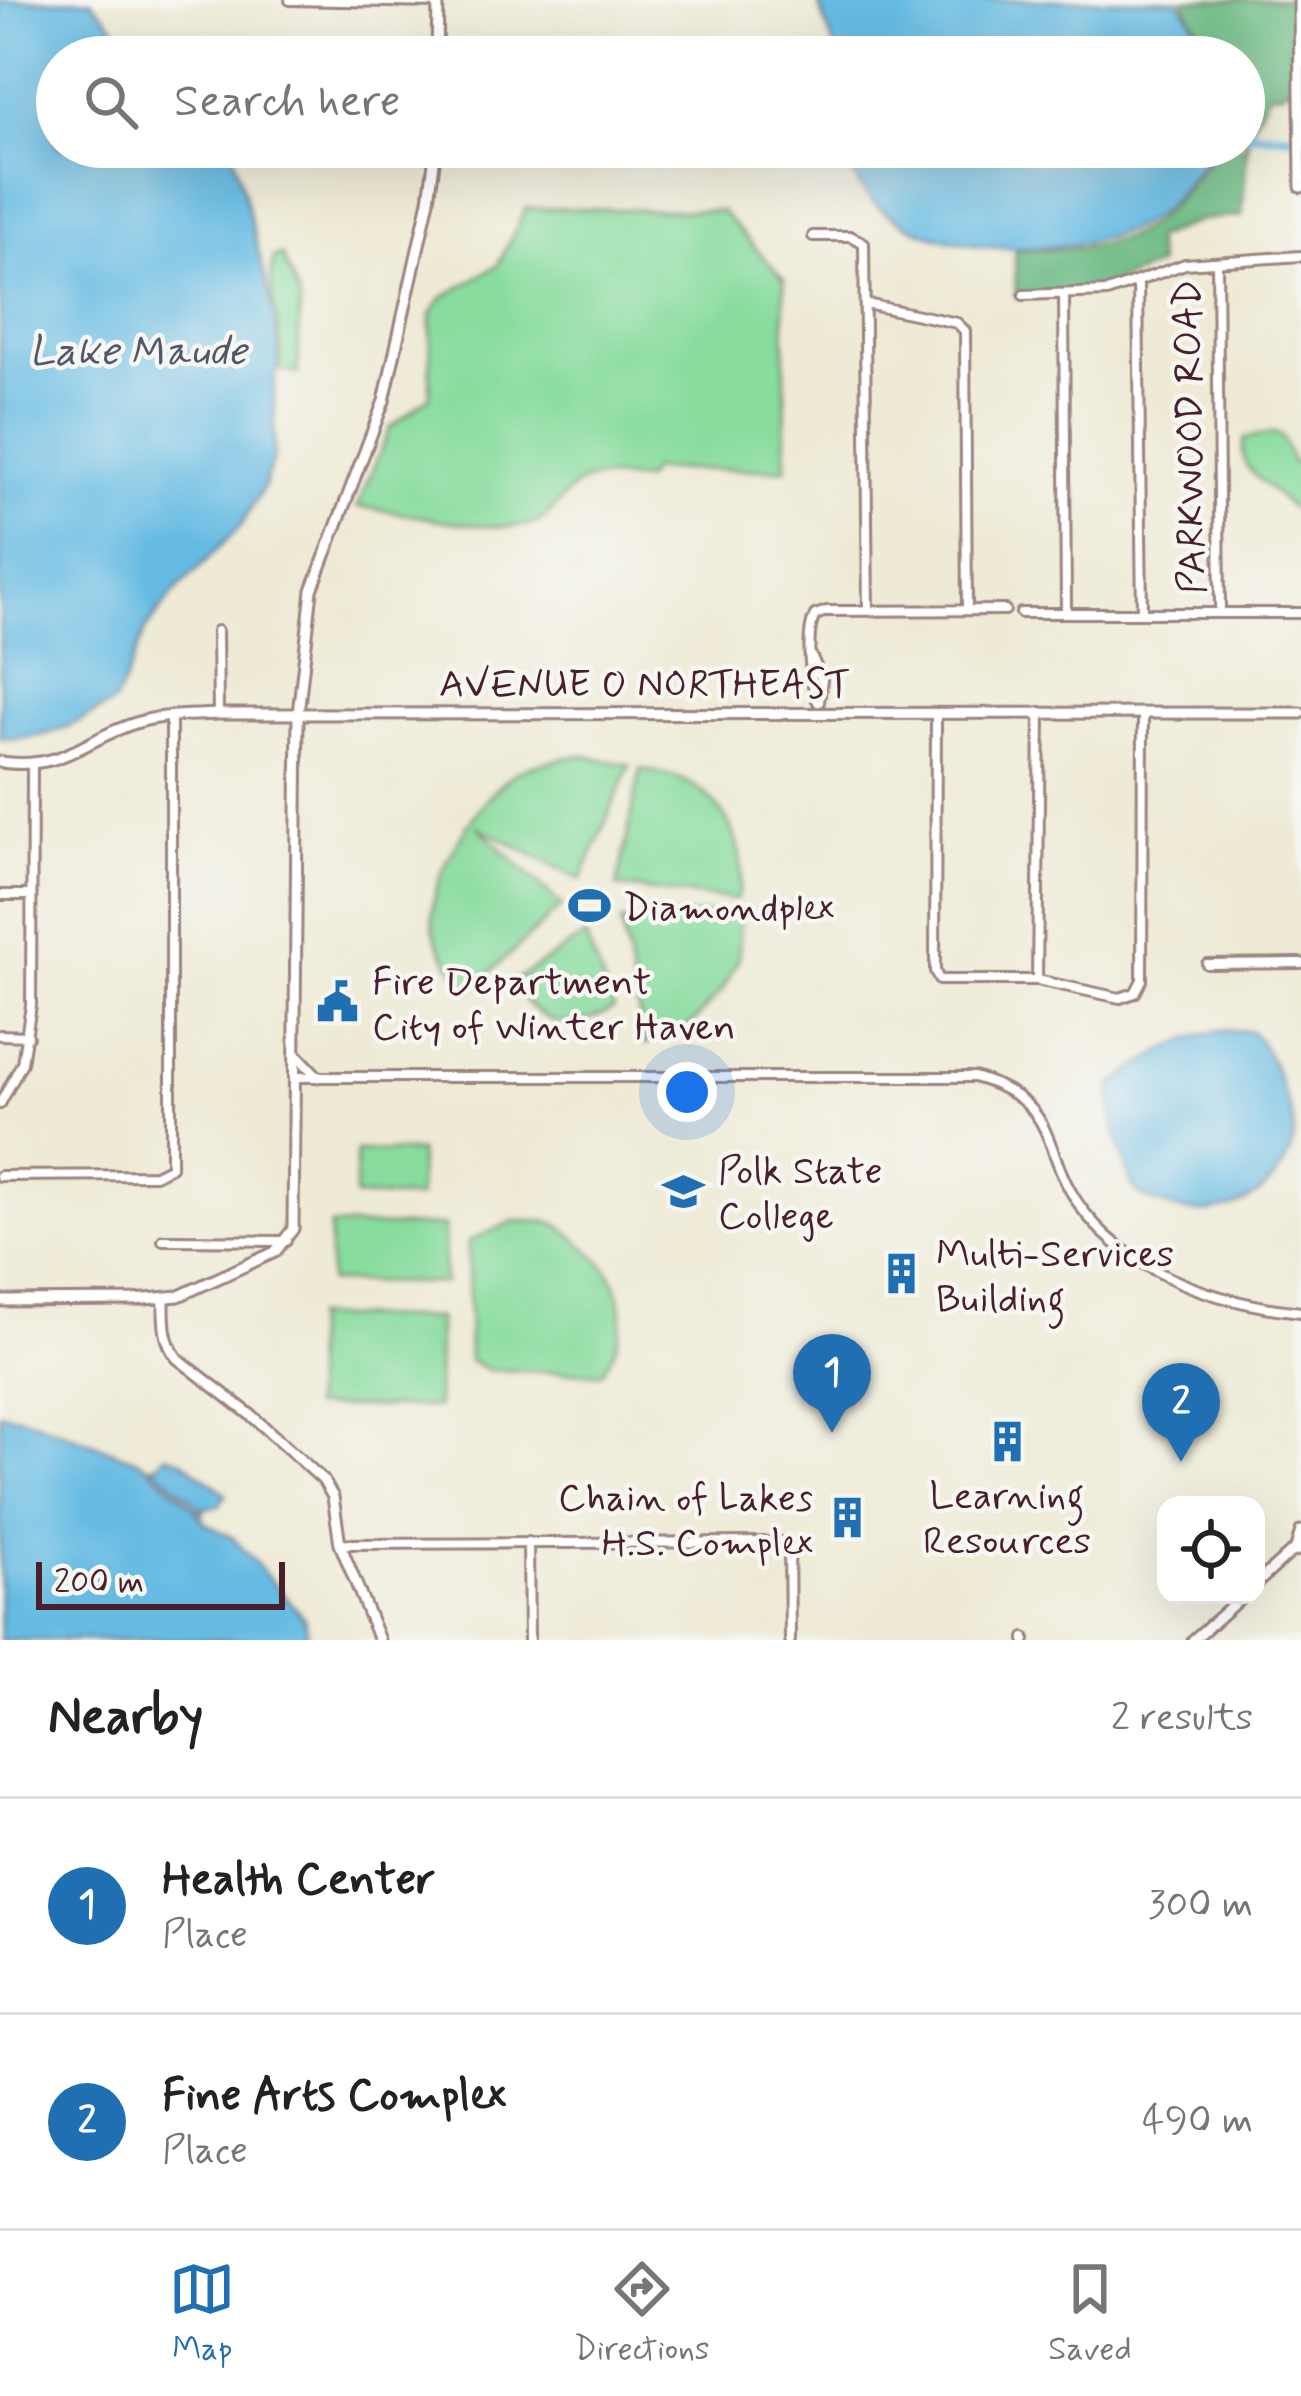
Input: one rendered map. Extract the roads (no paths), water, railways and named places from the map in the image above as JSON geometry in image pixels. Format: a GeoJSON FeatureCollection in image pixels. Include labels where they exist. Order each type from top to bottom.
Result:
{"type":"FeatureCollection","features":[{"type":"Feature","properties":{"kind":"street"},"geometry":{"type":"LineString","coordinates":[[290,0],[438,1],[437,36]]}},
{"type":"Feature","properties":{"kind":"street"},"geometry":{"type":"LineString","coordinates":[[1300,0],[1301,187]]}},
{"type":"Feature","properties":{"kind":"street"},"geometry":{"type":"LineString","coordinates":[[0,1301],[179,1296],[275,1252],[293,1229],[298,714],[312,590],[384,401],[434,168]]}},
{"type":"Feature","properties":{"kind":"street"},"geometry":{"type":"LineString","coordinates":[[813,236],[850,236],[864,243],[868,611]]}},
{"type":"Feature","properties":{"kind":"street"},"geometry":{"type":"LineString","coordinates":[[1024,295],[1107,292],[1185,264],[1301,256]]}},
{"type":"Feature","properties":{"kind":"street","name":"PARKWOOD ROAD"},"geometry":{"type":"LineString","coordinates":[[1217,262],[1220,611]]}},
{"type":"Feature","properties":{"kind":"street"},"geometry":{"type":"LineString","coordinates":[[1138,283],[1142,613]]}},
{"type":"Feature","properties":{"kind":"street"},"geometry":{"type":"LineString","coordinates":[[1064,294],[1066,613]]}},
{"type":"Feature","properties":{"kind":"street"},"geometry":{"type":"LineString","coordinates":[[866,304],[957,323],[964,331],[967,610]]}},
{"type":"Feature","properties":{"kind":"street"},"geometry":{"type":"LineString","coordinates":[[818,707],[822,680],[810,654],[810,623],[815,615],[1005,610]]}},
{"type":"Feature","properties":{"kind":"street"},"geometry":{"type":"LineString","coordinates":[[1021,613],[1301,614]]}},
{"type":"Feature","properties":{"kind":"street"},"geometry":{"type":"LineString","coordinates":[[217,631],[218,714]]}},
{"type":"Feature","properties":{"kind":"street","name":"AVENUE O NORTHEAST"},"geometry":{"type":"LineString","coordinates":[[0,762],[32,766],[68,756],[144,721],[218,714],[818,707],[1301,713]]}},
{"type":"Feature","properties":{"kind":"street"},"geometry":{"type":"LineString","coordinates":[[936,711],[939,980],[1037,980],[1120,998],[1135,993],[1142,980],[1143,713]]}},
{"type":"Feature","properties":{"kind":"street"},"geometry":{"type":"LineString","coordinates":[[1037,980],[1040,712]]}},
{"type":"Feature","properties":{"kind":"street"},"geometry":{"type":"LineString","coordinates":[[0,1176],[155,1175],[171,1167],[171,716]]}},
{"type":"Feature","properties":{"kind":"street"},"geometry":{"type":"LineString","coordinates":[[0,1104],[22,1063],[28,1036],[32,766]]}},
{"type":"Feature","properties":{"kind":"street"},"geometry":{"type":"LineString","coordinates":[[0,895],[32,895]]}},
{"type":"Feature","properties":{"kind":"street"},"geometry":{"type":"LineString","coordinates":[[1208,964],[1301,963]]}},
{"type":"Feature","properties":{"kind":"street"},"geometry":{"type":"LineString","coordinates":[[0,1035],[28,1036]]}},
{"type":"Feature","properties":{"kind":"street"},"geometry":{"type":"LineString","coordinates":[[295,1053],[318,1077]]}},
{"type":"Feature","properties":{"kind":"street"},"geometry":{"type":"LineString","coordinates":[[295,1077],[974,1077],[1004,1086],[1025,1100],[1044,1121],[1068,1184],[1085,1213],[1145,1264],[1220,1298],[1301,1312]]}},
{"type":"Feature","properties":{"kind":"street"},"geometry":{"type":"LineString","coordinates":[[163,1240],[286,1241]]}},
{"type":"Feature","properties":{"kind":"street"},"geometry":{"type":"LineString","coordinates":[[164,1299],[169,1348],[323,1480],[333,1496],[340,1544],[379,1640]]}},
{"type":"Feature","properties":{"kind":"street"},"geometry":{"type":"LineString","coordinates":[[1265,1576],[1298,1550],[1301,1531]]}},
{"type":"Feature","properties":{"kind":"street"},"geometry":{"type":"LineString","coordinates":[[528,1542],[529,1640]]}},
{"type":"Feature","properties":{"kind":"street"},"geometry":{"type":"LineString","coordinates":[[340,1544],[789,1542],[790,1640]]}},
{"type":"Feature","properties":{"kind":"street"},"geometry":{"type":"LineString","coordinates":[[1193,1640],[1234,1604]]}},
{"type":"Feature","properties":{"kind":"water","name":"Lake Maude"},"geometry":{"type":"Polygon","coordinates":[[[0,0],[91,0],[123,36],[36,36],[36,168],[237,168],[275,317],[279,353],[274,457],[241,526],[176,590],[146,629],[112,704],[58,730],[30,738],[0,738],[0,0]]]}},
{"type":"Feature","properties":{"kind":"water"},"geometry":{"type":"Polygon","coordinates":[[[817,0],[1178,0],[1198,36],[830,36],[817,0]]]}},
{"type":"Feature","properties":{"kind":"water"},"geometry":{"type":"Polygon","coordinates":[[[852,168],[1198,168],[1149,220],[1103,239],[1060,246],[968,244],[925,233],[887,213],[859,185],[852,168]]]}},
{"type":"Feature","properties":{"kind":"water"},"geometry":{"type":"Polygon","coordinates":[[[1229,1030],[1251,1031],[1273,1065],[1293,1122],[1286,1161],[1262,1191],[1227,1209],[1189,1212],[1148,1199],[1130,1180],[1114,1126],[1112,1085],[1181,1042],[1229,1030]]]}},
{"type":"Feature","properties":{"kind":"water"},"geometry":{"type":"Polygon","coordinates":[[[0,1413],[23,1417],[142,1462],[189,1502],[205,1523],[233,1538],[305,1619],[309,1640],[0,1640],[0,1413]]]}},
{"type":"Feature","properties":{"kind":"water"},"geometry":{"type":"Polygon","coordinates":[[[165,1455],[182,1460],[226,1494],[219,1506],[204,1508],[203,1514],[151,1465],[165,1455]]]}},
{"type":"Feature","properties":{"kind":"waterway"},"geometry":{"type":"LineString","coordinates":[[1265,134],[1301,136]]}},
{"type":"Feature","properties":{"kind":"place","name":"Diamondplex"},"geometry":{"type":"Point","coordinates":[589,906]}},
{"type":"Feature","properties":{"kind":"place","name":"Fire Department City of Winter Haven"},"geometry":{"type":"Point","coordinates":[338,1002]}},
{"type":"Feature","properties":{"kind":"place","name":"Polk State College"},"geometry":{"type":"Point","coordinates":[684,1191]}},
{"type":"Feature","properties":{"kind":"place","name":"Multi-Services Building"},"geometry":{"type":"Point","coordinates":[902,1274]}},
{"type":"Feature","properties":{"kind":"place","name":"Health Center"},"geometry":{"type":"Point","coordinates":[832,1433]}},
{"type":"Feature","properties":{"kind":"place","name":"Learning Resources"},"geometry":{"type":"Point","coordinates":[1007,1442]}},
{"type":"Feature","properties":{"kind":"place","name":"Fine Arts Complex"},"geometry":{"type":"Point","coordinates":[1181,1462]}},
{"type":"Feature","properties":{"kind":"place","name":"Chain of Lakes H.S. Complex"},"geometry":{"type":"Point","coordinates":[847,1518]}}]}
